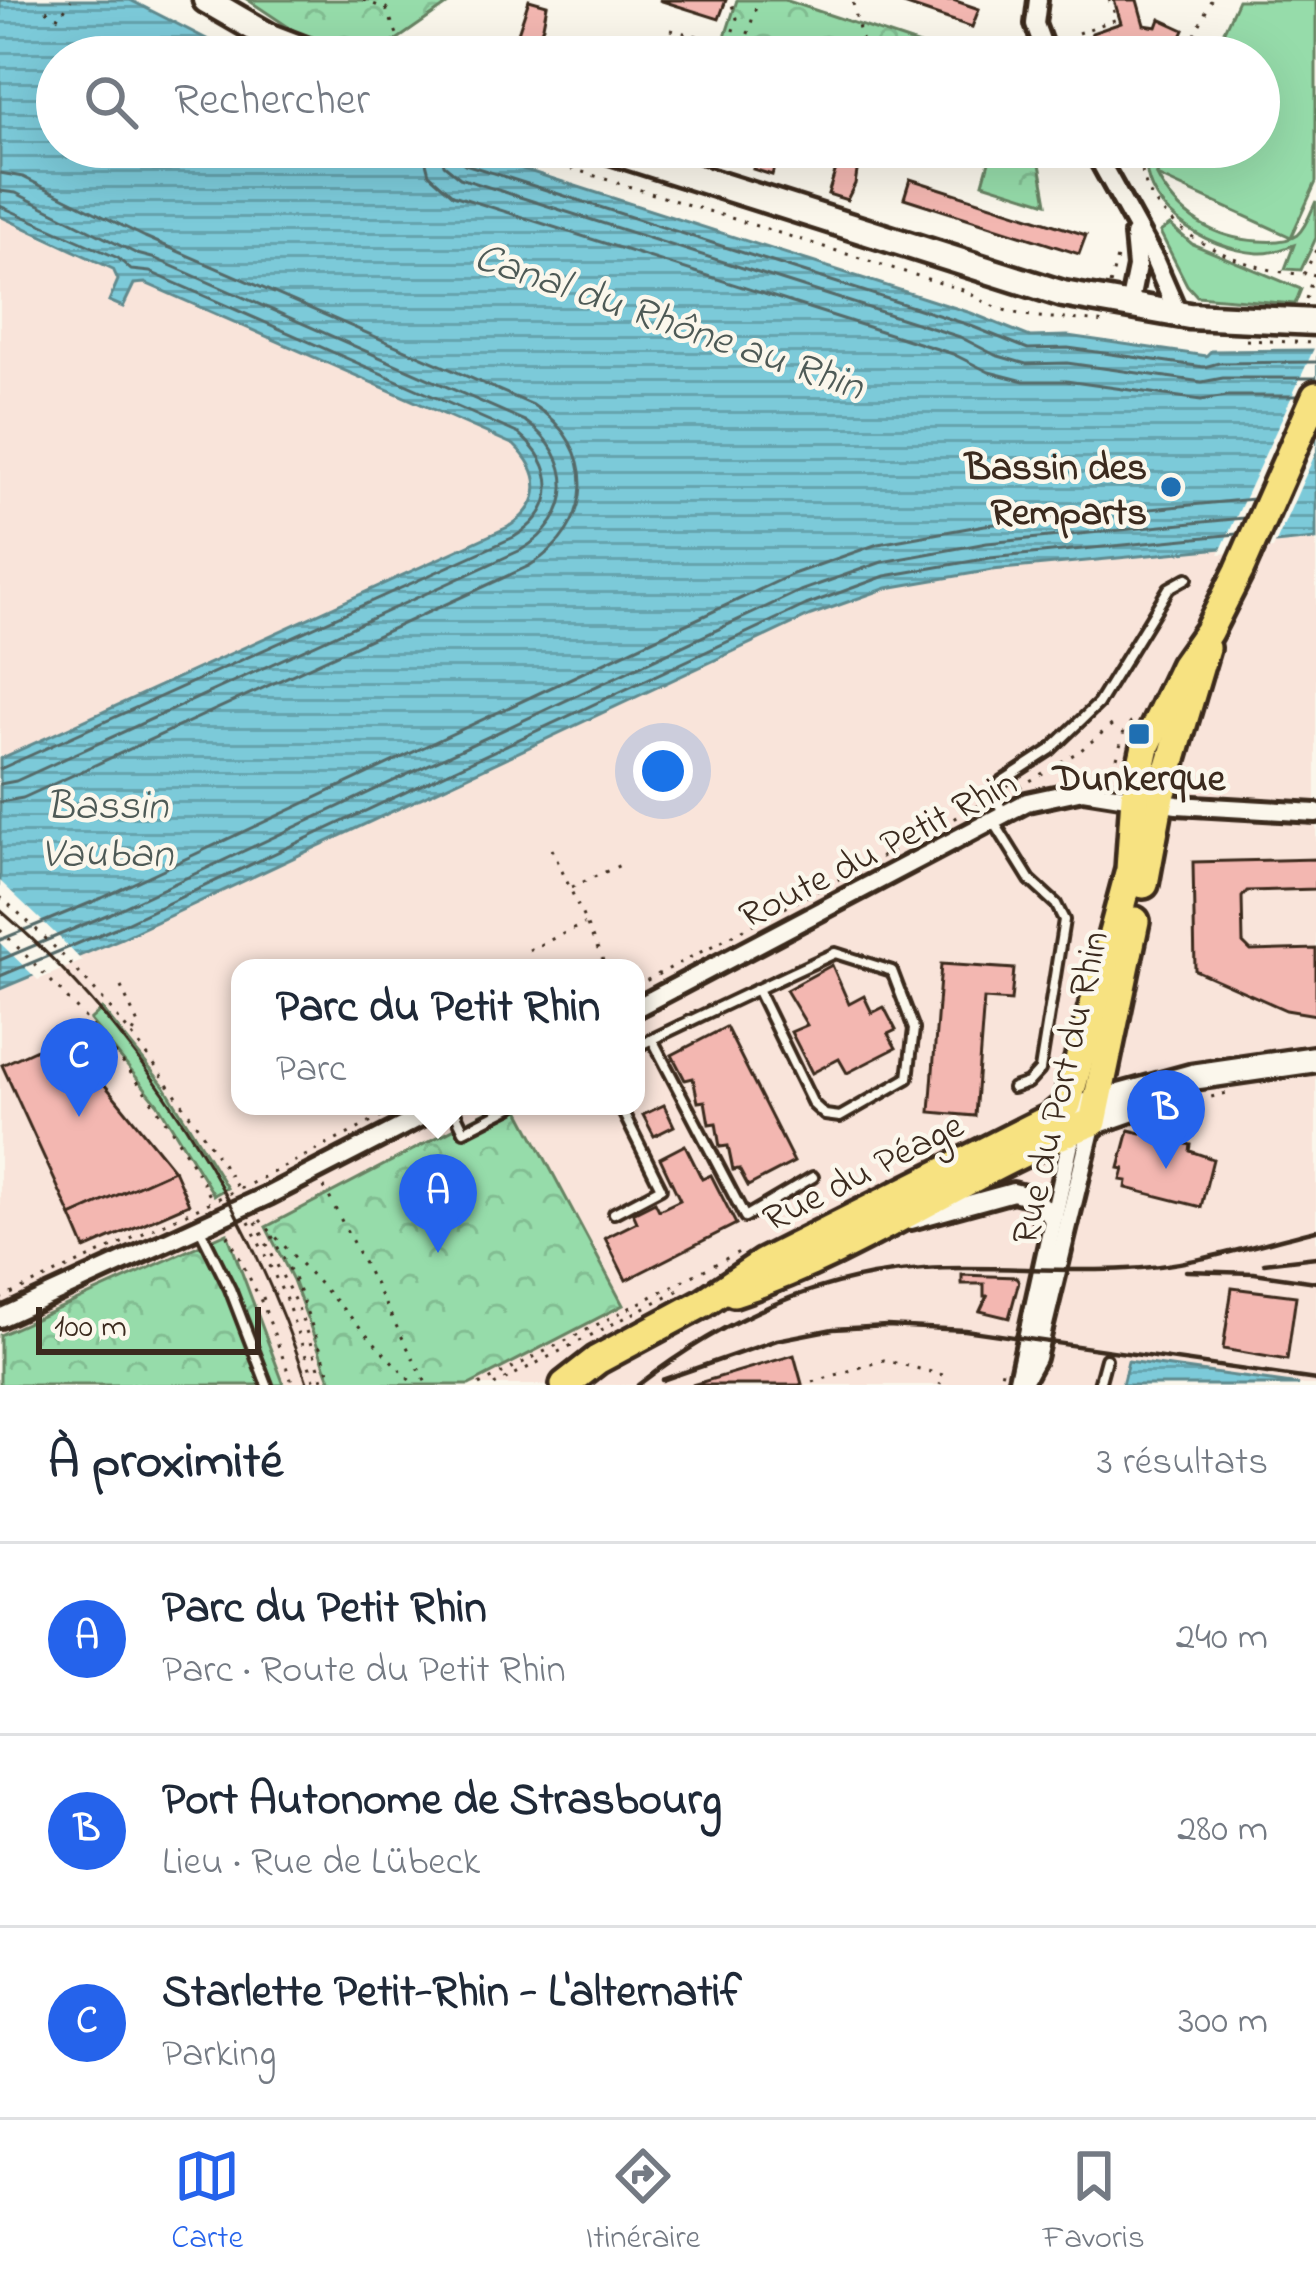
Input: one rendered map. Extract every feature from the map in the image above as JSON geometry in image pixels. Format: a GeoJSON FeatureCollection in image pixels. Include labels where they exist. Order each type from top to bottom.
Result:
{"type":"FeatureCollection","features":[{"type":"Feature","properties":{"kind":"main road"},"geometry":{"type":"LineString","coordinates":[[206,0],[268,36]]}},
{"type":"Feature","properties":{"kind":"main road"},"geometry":{"type":"LineString","coordinates":[[664,168],[1030,286],[1178,314],[1310,322]]}},
{"type":"Feature","properties":{"kind":"main road"},"geometry":{"type":"LineString","coordinates":[[1147,800],[1208,632],[1316,396]]}},
{"type":"Feature","properties":{"kind":"main road","name":"Rue du Port du Rhin"},"geometry":{"type":"LineString","coordinates":[[1082,1114],[1072,1095],[1147,800]]}},
{"type":"Feature","properties":{"kind":"main road","name":"Rue du Port du Rhin"},"geometry":{"type":"LineString","coordinates":[[1082,1114],[1147,800]]}},
{"type":"Feature","properties":{"kind":"main road"},"geometry":{"type":"LineString","coordinates":[[1082,1114],[1240,1081],[1316,1059]]}},
{"type":"Feature","properties":{"kind":"main road","name":"Rue du Péage"},"geometry":{"type":"LineString","coordinates":[[703,1303],[772,1280],[887,1226],[1082,1114]]}},
{"type":"Feature","properties":{"kind":"main road","name":"Rue du Péage"},"geometry":{"type":"LineString","coordinates":[[565,1385],[597,1360],[703,1303],[763,1263],[1082,1114]]}},
{"type":"Feature","properties":{"kind":"street"},"geometry":{"type":"LineString","coordinates":[[1038,0],[1035,24],[1039,36]]}},
{"type":"Feature","properties":{"kind":"street"},"geometry":{"type":"LineString","coordinates":[[1103,168],[1154,259],[1178,314]]}},
{"type":"Feature","properties":{"kind":"street"},"geometry":{"type":"LineString","coordinates":[[1128,217],[1138,252],[1138,308]]}},
{"type":"Feature","properties":{"kind":"street"},"geometry":{"type":"LineString","coordinates":[[1138,308],[1154,259]]}},
{"type":"Feature","properties":{"kind":"street","name":"Route du Petit Rhin"},"geometry":{"type":"LineString","coordinates":[[645,1003],[1028,802],[1083,790],[1147,800],[1316,813]]}},
{"type":"Feature","properties":{"kind":"street","name":"Rue du Port du Rhin"},"geometry":{"type":"LineString","coordinates":[[1019,1385],[1052,1218],[1082,1114]]}},
{"type":"Feature","properties":{"kind":"street","name":"Rue du Port du Rhin"},"geometry":{"type":"LineString","coordinates":[[1019,1385],[1036,1358],[1082,1114]]}},
{"type":"Feature","properties":{"kind":"street"},"geometry":{"type":"LineString","coordinates":[[0,1318],[246,1205],[424,1115]]}},
{"type":"Feature","properties":{"kind":"street","name":"Rue du Péage"},"geometry":{"type":"LineString","coordinates":[[887,1226],[1013,1192],[1036,1198],[1052,1218]]}},
{"type":"Feature","properties":{"kind":"lane"},"geometry":{"type":"LineString","coordinates":[[1013,1088],[1028,1083],[1040,1070],[1064,920],[1056,904],[1030,880],[1000,819],[995,796],[1001,782],[1050,750],[1098,704],[1169,589],[1187,578]]}},
{"type":"Feature","properties":{"kind":"lane"},"geometry":{"type":"LineString","coordinates":[[645,1042],[652,1039],[757,989],[835,952],[892,971],[914,1029],[908,1078],[840,1117],[825,1115],[814,1104],[757,989]]}},
{"type":"Feature","properties":{"kind":"lane"},"geometry":{"type":"LineString","coordinates":[[652,1039],[745,1217],[813,1177]]}},
{"type":"Feature","properties":{"kind":"lane"},"geometry":{"type":"LineString","coordinates":[[456,1115],[464,1131],[495,1115]]}},
{"type":"Feature","properties":{"kind":"lane"},"geometry":{"type":"LineString","coordinates":[[614,1213],[662,1188],[625,1115]]}},
{"type":"Feature","properties":{"kind":"lane"},"geometry":{"type":"LineString","coordinates":[[199,1227],[230,1288],[267,1385]]}},
{"type":"Feature","properties":{"kind":"lane"},"geometry":{"type":"LineString","coordinates":[[1099,1385],[1106,1359]]}},
{"type":"Feature","properties":{"kind":"path"},"geometry":{"type":"LineString","coordinates":[[46,10],[59,18],[71,0]]}},
{"type":"Feature","properties":{"kind":"path"},"geometry":{"type":"LineString","coordinates":[[363,0],[386,9],[398,36]]}},
{"type":"Feature","properties":{"kind":"path"},"geometry":{"type":"LineString","coordinates":[[386,9],[395,0]]}},
{"type":"Feature","properties":{"kind":"path"},"geometry":{"type":"LineString","coordinates":[[730,0],[736,18],[731,36]]}},
{"type":"Feature","properties":{"kind":"path"},"geometry":{"type":"LineString","coordinates":[[747,36],[758,0]]}},
{"type":"Feature","properties":{"kind":"path"},"geometry":{"type":"LineString","coordinates":[[1078,32],[1117,19],[1109,0]]}},
{"type":"Feature","properties":{"kind":"path"},"geometry":{"type":"LineString","coordinates":[[1194,36],[1211,0]]}},
{"type":"Feature","properties":{"kind":"path"},"geometry":{"type":"LineString","coordinates":[[854,3],[861,36]]}},
{"type":"Feature","properties":{"kind":"path"},"geometry":{"type":"LineString","coordinates":[[671,30],[698,36]]}},
{"type":"Feature","properties":{"kind":"path"},"geometry":{"type":"LineString","coordinates":[[570,168],[966,291]]}},
{"type":"Feature","properties":{"kind":"path"},"geometry":{"type":"LineString","coordinates":[[1140,168],[1159,208],[1196,240],[1276,274],[1304,274],[1316,250]]}},
{"type":"Feature","properties":{"kind":"path"},"geometry":{"type":"LineString","coordinates":[[1310,322],[1308,287],[1316,267]]}},
{"type":"Feature","properties":{"kind":"path","name":"Route du Petit Rhin"},"geometry":{"type":"LineString","coordinates":[[645,981],[995,796],[1013,791],[1113,724]]}},
{"type":"Feature","properties":{"kind":"path"},"geometry":{"type":"LineString","coordinates":[[552,850],[602,959]]}},
{"type":"Feature","properties":{"kind":"path"},"geometry":{"type":"LineString","coordinates":[[570,888],[625,863]]}},
{"type":"Feature","properties":{"kind":"path"},"geometry":{"type":"LineString","coordinates":[[0,897],[106,1006],[191,1114],[246,1205],[298,1308],[325,1385]]}},
{"type":"Feature","properties":{"kind":"path"},"geometry":{"type":"LineString","coordinates":[[530,950],[586,924]]}},
{"type":"Feature","properties":{"kind":"path"},"geometry":{"type":"LineString","coordinates":[[0,930],[88,1022],[148,1094],[212,1200]]}},
{"type":"Feature","properties":{"kind":"path"},"geometry":{"type":"LineString","coordinates":[[122,987],[138,1024],[132,1036]]}},
{"type":"Feature","properties":{"kind":"path"},"geometry":{"type":"LineString","coordinates":[[1176,1106],[1240,1081]]}},
{"type":"Feature","properties":{"kind":"path"},"geometry":{"type":"LineString","coordinates":[[246,1205],[389,1115]]}},
{"type":"Feature","properties":{"kind":"path"},"geometry":{"type":"LineString","coordinates":[[323,1187],[427,1385]]}},
{"type":"Feature","properties":{"kind":"path"},"geometry":{"type":"LineString","coordinates":[[0,1299],[212,1200],[246,1205],[414,1385]]}},
{"type":"Feature","properties":{"kind":"path"},"geometry":{"type":"LineString","coordinates":[[246,1205],[316,1385]]}},
{"type":"Feature","properties":{"kind":"path"},"geometry":{"type":"LineString","coordinates":[[268,1230],[294,1278],[334,1385]]}},
{"type":"Feature","properties":{"kind":"path"},"geometry":{"type":"LineString","coordinates":[[227,1233],[293,1385]]}},
{"type":"Feature","properties":{"kind":"path"},"geometry":{"type":"LineString","coordinates":[[260,1300],[282,1291]]}},
{"type":"Feature","properties":{"kind":"path"},"geometry":{"type":"LineString","coordinates":[[813,1382],[884,1360],[943,1375],[940,1385]]}},
{"type":"Feature","properties":{"kind":"shaded area"},"geometry":{"type":"Polygon","coordinates":[[[0,216],[514,445],[534,469],[992,570],[1316,539],[1316,1385],[0,1385],[0,216]]]}},
{"type":"Feature","properties":{"kind":"green space"},"geometry":{"type":"Polygon","coordinates":[[[248,0],[454,0],[402,36],[296,32],[248,0]]]}},
{"type":"Feature","properties":{"kind":"green space"},"geometry":{"type":"Polygon","coordinates":[[[737,0],[785,0],[893,36],[725,36],[737,0]]]}},
{"type":"Feature","properties":{"kind":"green space"},"geometry":{"type":"Polygon","coordinates":[[[1238,0],[1316,0],[1316,182],[1291,237],[1157,176],[1186,214],[1213,230],[1243,239],[1274,241],[1284,240],[1297,235],[1316,201],[1316,238],[1301,270],[1285,269],[1294,245],[1258,253],[1197,234],[1163,206],[1152,188],[1146,168],[1158,168],[1157,174],[1160,168],[1280,168],[1280,36],[1222,36],[1238,0]]]}},
{"type":"Feature","properties":{"kind":"green space"},"geometry":{"type":"Polygon","coordinates":[[[987,168],[1041,168],[1047,203],[983,183],[987,168]]]}},
{"type":"Feature","properties":{"kind":"green space"},"geometry":{"type":"Polygon","coordinates":[[[1170,225],[1192,244],[1301,289],[1295,304],[1197,296],[1160,232],[1170,225]]]}},
{"type":"Feature","properties":{"kind":"green space"},"geometry":{"type":"Polygon","coordinates":[[[102,1009],[165,1087],[227,1188],[214,1195],[158,1104],[90,1020],[102,1009]]]}},
{"type":"Feature","properties":{"kind":"green space"},"geometry":{"type":"Polygon","coordinates":[[[480,1115],[522,1115],[623,1305],[469,1385],[332,1385],[293,1280],[266,1227],[480,1115]]]}},
{"type":"Feature","properties":{"kind":"green space"},"geometry":{"type":"Polygon","coordinates":[[[227,1233],[284,1385],[0,1385],[0,1335],[227,1233]]]}},
{"type":"Feature","properties":{"kind":"water"},"geometry":{"type":"Polygon","coordinates":[[[0,0],[130,0],[201,36],[36,36],[36,168],[519,168],[971,313],[1030,337],[1068,336],[1206,356],[1211,351],[1316,350],[1316,539],[992,570],[887,588],[811,615],[120,939],[0,989],[0,759],[508,527],[529,508],[536,488],[530,466],[514,445],[145,283],[134,284],[123,307],[109,301],[118,280],[113,269],[0,216],[0,0]]]}},
{"type":"Feature","properties":{"kind":"water"},"geometry":{"type":"Polygon","coordinates":[[[1128,1361],[1299,1385],[1122,1385],[1128,1361]]]}},
{"type":"Feature","properties":{"kind":"pier"},"geometry":{"type":"Polygon","coordinates":[[[1316,344],[1316,452],[1273,549],[1219,554],[1316,344]]]}},
{"type":"Feature","properties":{"kind":"pier"},"geometry":{"type":"Polygon","coordinates":[[[0,881],[82,961],[38,980],[0,943],[0,881]]]}},
{"type":"Feature","properties":{"kind":"building"},"geometry":{"type":"Polygon","coordinates":[[[529,0],[547,5],[539,36],[517,36],[529,0]]]}},
{"type":"Feature","properties":{"kind":"building"},"geometry":{"type":"Polygon","coordinates":[[[659,0],[726,0],[719,19],[659,0]]]}},
{"type":"Feature","properties":{"kind":"building"},"geometry":{"type":"Polygon","coordinates":[[[892,0],[953,0],[979,9],[972,27],[892,0]]]}},
{"type":"Feature","properties":{"kind":"building"},"geometry":{"type":"Polygon","coordinates":[[[1114,0],[1137,0],[1144,25],[1157,27],[1160,19],[1184,30],[1181,36],[1091,36],[1121,23],[1114,0]]]}},
{"type":"Feature","properties":{"kind":"building"},"geometry":{"type":"Polygon","coordinates":[[[836,168],[858,168],[847,200],[828,194],[836,168]]]}},
{"type":"Feature","properties":{"kind":"building"},"geometry":{"type":"Polygon","coordinates":[[[910,179],[1086,235],[1079,254],[904,198],[910,179]]]}},
{"type":"Feature","properties":{"kind":"building"},"geometry":{"type":"Polygon","coordinates":[[[1316,859],[1316,889],[1247,891],[1242,897],[1243,943],[1251,951],[1316,949],[1316,1015],[1286,1010],[1195,970],[1193,862],[1316,859]]]}},
{"type":"Feature","properties":{"kind":"building"},"geometry":{"type":"Polygon","coordinates":[[[941,964],[1014,969],[1011,1001],[984,999],[975,1116],[930,1112],[941,964]]]}},
{"type":"Feature","properties":{"kind":"building"},"geometry":{"type":"Polygon","coordinates":[[[832,965],[849,1004],[864,996],[872,1013],[884,1007],[896,1030],[888,1034],[896,1048],[847,1073],[839,1059],[812,1073],[791,1032],[807,1025],[786,990],[832,965]]]}},
{"type":"Feature","properties":{"kind":"building"},"geometry":{"type":"Polygon","coordinates":[[[726,1027],[794,1162],[748,1186],[739,1169],[733,1170],[728,1146],[720,1147],[716,1123],[709,1124],[705,1101],[698,1102],[693,1078],[685,1080],[672,1055],[726,1027]]]}},
{"type":"Feature","properties":{"kind":"building"},"geometry":{"type":"Polygon","coordinates":[[[65,1036],[174,1170],[71,1216],[2,1065],[65,1036]]]}},
{"type":"Feature","properties":{"kind":"building"},"geometry":{"type":"Polygon","coordinates":[[[664,1105],[674,1126],[654,1136],[645,1114],[664,1105]]]}},
{"type":"Feature","properties":{"kind":"building"},"geometry":{"type":"Polygon","coordinates":[[[1129,1130],[1191,1145],[1190,1151],[1213,1159],[1201,1207],[1126,1188],[1127,1181],[1121,1180],[1124,1169],[1119,1168],[1129,1130]]]}},
{"type":"Feature","properties":{"kind":"building"},"geometry":{"type":"Polygon","coordinates":[[[685,1145],[702,1179],[711,1175],[736,1224],[626,1280],[605,1238],[637,1222],[633,1213],[655,1202],[659,1210],[680,1200],[660,1158],[685,1145]]]}},
{"type":"Feature","properties":{"kind":"building"},"geometry":{"type":"Polygon","coordinates":[[[174,1170],[189,1204],[85,1249],[71,1216],[174,1170]]]}},
{"type":"Feature","properties":{"kind":"building"},"geometry":{"type":"Polygon","coordinates":[[[962,1275],[1016,1277],[1019,1281],[1009,1318],[980,1311],[987,1296],[984,1284],[962,1284],[962,1275]]]}},
{"type":"Feature","properties":{"kind":"building"},"geometry":{"type":"Polygon","coordinates":[[[1232,1288],[1296,1296],[1287,1360],[1223,1349],[1232,1288]]]}},
{"type":"Feature","properties":{"kind":"building"},"geometry":{"type":"Polygon","coordinates":[[[794,1355],[799,1385],[692,1385],[794,1355]]]}},
{"type":"Feature","properties":{"kind":"tram line"},"geometry":{"type":"LineString","coordinates":[[0,910],[101,1012],[186,1127],[255,1252],[308,1385]]}},
{"type":"Feature","properties":{"kind":"railway"},"geometry":{"type":"LineString","coordinates":[[638,1385],[737,1321],[846,1281],[924,1269],[1151,1267],[1316,1230]]}},
{"type":"Feature","properties":{"kind":"railway"},"geometry":{"type":"LineString","coordinates":[[1264,1263],[1316,1257]]}},
{"type":"Feature","properties":{"kind":"railway"},"geometry":{"type":"LineString","coordinates":[[1186,1271],[1254,1273],[1316,1282]]}},
{"type":"Feature","properties":{"kind":"railway"},"geometry":{"type":"LineString","coordinates":[[662,1380],[777,1340],[833,1329],[887,1326],[965,1330],[1316,1380]]}},
{"type":"Feature","properties":{"kind":"place","name":"Bassin des Remparts"},"geometry":{"type":"Point","coordinates":[1171,487]}},
{"type":"Feature","properties":{"kind":"place","name":"Dunkerque"},"geometry":{"type":"Point","coordinates":[1139,734]}},
{"type":"Feature","properties":{"kind":"place","name":"Starlette Petit-Rhin - L'alternatif"},"geometry":{"type":"Point","coordinates":[79,1117]}},
{"type":"Feature","properties":{"kind":"place","name":"Port Autonome de Strasbourg"},"geometry":{"type":"Point","coordinates":[1166,1169]}},
{"type":"Feature","properties":{"kind":"place","name":"Parc du Petit Rhin"},"geometry":{"type":"Point","coordinates":[438,1253]}},
{"type":"Feature","properties":{"kind":"water label","name":"Canal du Rhône au Rhin"},"geometry":{"type":"Point","coordinates":[670,319]}},
{"type":"Feature","properties":{"kind":"water label","name":"Bassin Vauban"},"geometry":{"type":"Point","coordinates":[107,827]}}]}
